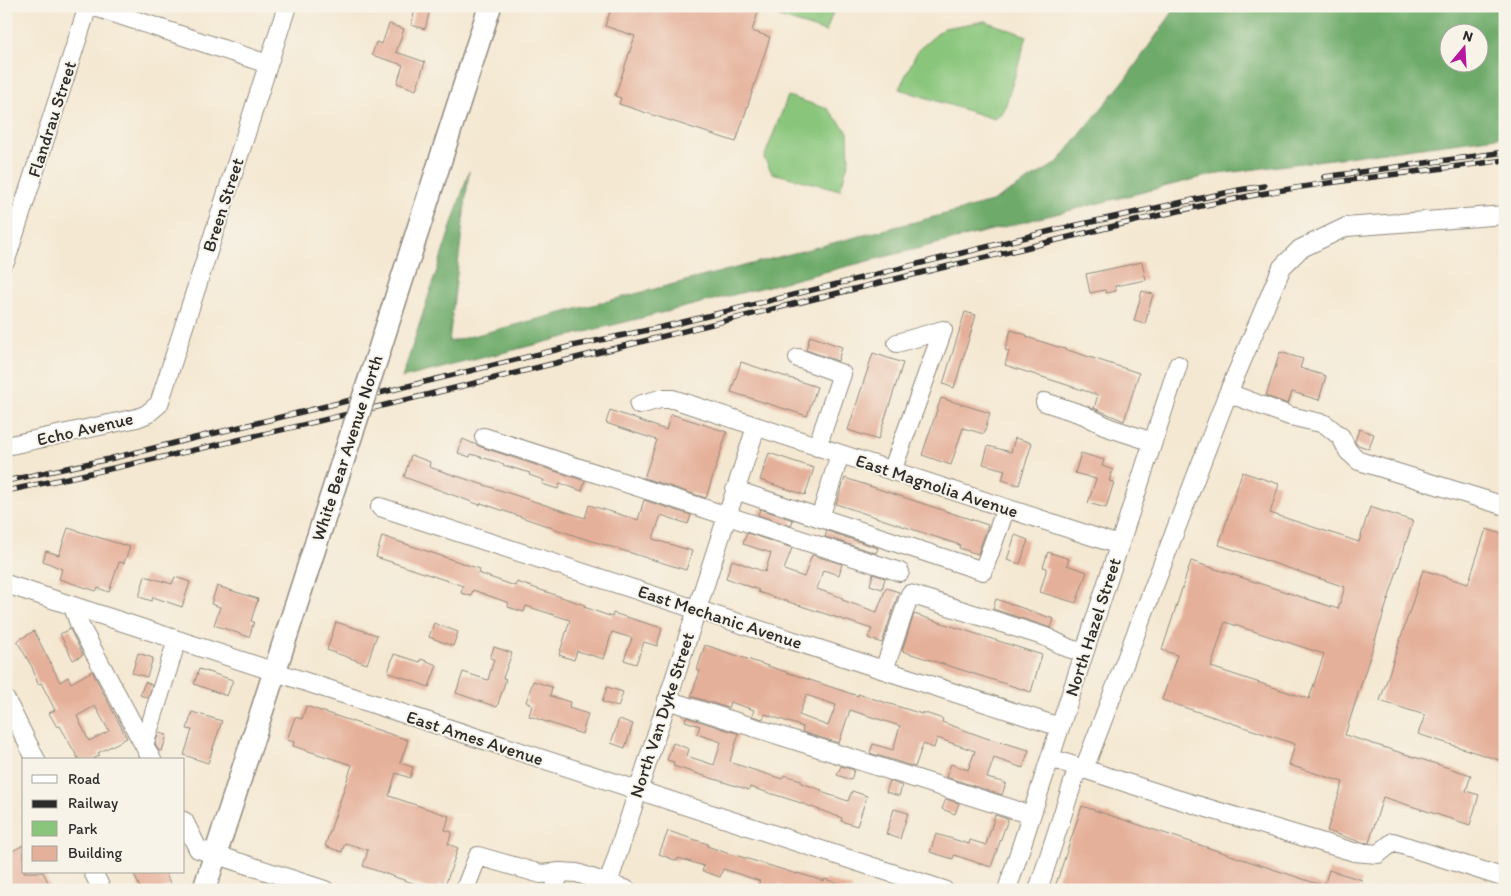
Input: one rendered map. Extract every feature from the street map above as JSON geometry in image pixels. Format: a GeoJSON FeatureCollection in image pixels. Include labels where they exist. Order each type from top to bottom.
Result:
{"type":"FeatureCollection","features":[{"type":"Feature","properties":{"kind":"main road","name":"White Bear Avenue North"},"geometry":{"type":"LineString","coordinates":[[204,890],[490,6]]}},
{"type":"Feature","properties":{"kind":"street"},"geometry":{"type":"LineString","coordinates":[[90,6],[268,64]]}},
{"type":"Feature","properties":{"kind":"street","name":"Flandrau Street"},"geometry":{"type":"LineString","coordinates":[[6,260],[90,6]]}},
{"type":"Feature","properties":{"kind":"street","name":"Breen Street"},"geometry":{"type":"LineString","coordinates":[[159,404],[286,6]]}},
{"type":"Feature","properties":{"kind":"street"},"geometry":{"type":"LineString","coordinates":[[1038,890],[1081,768],[1228,393],[1282,267],[1300,249],[1346,227],[1505,215]]}},
{"type":"Feature","properties":{"kind":"street"},"geometry":{"type":"LineString","coordinates":[[892,471],[943,330],[897,343]]}},
{"type":"Feature","properties":{"kind":"street"},"geometry":{"type":"LineString","coordinates":[[798,358],[842,374],[818,447]]}},
{"type":"Feature","properties":{"kind":"street","name":"North Hazel Street"},"geometry":{"type":"LineString","coordinates":[[1007,890],[1178,365]]}},
{"type":"Feature","properties":{"kind":"street"},"geometry":{"type":"LineString","coordinates":[[1228,393],[1290,416],[1324,424],[1341,437],[1348,450],[1359,461],[1505,506]]}},
{"type":"Feature","properties":{"kind":"street","name":"East Magnolia Avenue"},"geometry":{"type":"LineString","coordinates":[[639,405],[660,399],[673,399],[1119,545]]}},
{"type":"Feature","properties":{"kind":"street"},"geometry":{"type":"LineString","coordinates":[[1045,402],[1084,415],[1110,428],[1153,442]]}},
{"type":"Feature","properties":{"kind":"street","name":"Echo Avenue"},"geometry":{"type":"LineString","coordinates":[[6,446],[137,418],[147,414],[159,404]]}},
{"type":"Feature","properties":{"kind":"street","name":"North Van Dyke Street"},"geometry":{"type":"LineString","coordinates":[[607,887],[756,427]]}},
{"type":"Feature","properties":{"kind":"street"},"geometry":{"type":"LineString","coordinates":[[484,437],[900,572]]}},
{"type":"Feature","properties":{"kind":"street"},"geometry":{"type":"LineString","coordinates":[[820,518],[840,454]]}},
{"type":"Feature","properties":{"kind":"street"},"geometry":{"type":"LineString","coordinates":[[735,490],[983,571],[1006,508]]}},
{"type":"Feature","properties":{"kind":"street","name":"East Mechanic Avenue"},"geometry":{"type":"LineString","coordinates":[[380,507],[1060,727]]}},
{"type":"Feature","properties":{"kind":"street","name":"East Ames Avenue"},"geometry":{"type":"LineString","coordinates":[[6,584],[944,890]]}},
{"type":"Feature","properties":{"kind":"street"},"geometry":{"type":"LineString","coordinates":[[884,670],[910,594],[1046,637],[1068,648],[1084,653]]}},
{"type":"Feature","properties":{"kind":"street"},"geometry":{"type":"LineString","coordinates":[[73,607],[80,626],[148,752]]}},
{"type":"Feature","properties":{"kind":"street"},"geometry":{"type":"LineString","coordinates":[[148,752],[178,640]]}},
{"type":"Feature","properties":{"kind":"street"},"geometry":{"type":"LineString","coordinates":[[6,700],[35,758]]}},
{"type":"Feature","properties":{"kind":"street"},"geometry":{"type":"LineString","coordinates":[[667,700],[1031,815]]}},
{"type":"Feature","properties":{"kind":"street"},"geometry":{"type":"LineString","coordinates":[[1050,758],[1170,797],[1354,852],[1378,854],[1393,842],[1505,877]]}},
{"type":"Feature","properties":{"kind":"street"},"geometry":{"type":"LineString","coordinates":[[185,823],[198,849],[325,890]]}},
{"type":"Feature","properties":{"kind":"street"},"geometry":{"type":"LineString","coordinates":[[467,890],[465,889],[478,856],[541,874],[577,873],[607,887],[627,890]]}},
{"type":"Feature","properties":{"kind":"street"},"geometry":{"type":"LineString","coordinates":[[554,890],[560,872]]}},
{"type":"Feature","properties":{"kind":"street"},"geometry":{"type":"LineString","coordinates":[[94,874],[102,890]]}},
{"type":"Feature","properties":{"kind":"green space"},"geometry":{"type":"Polygon","coordinates":[[[783,6],[835,6],[826,32],[779,17],[783,6]]]}},
{"type":"Feature","properties":{"kind":"green space"},"geometry":{"type":"Polygon","coordinates":[[[1177,6],[1505,6],[1505,136],[1211,175],[402,378],[469,171],[449,342],[992,202],[1057,163],[1127,77],[1177,6]]]}},
{"type":"Feature","properties":{"kind":"green space"},"geometry":{"type":"Polygon","coordinates":[[[985,21],[1027,36],[1004,111],[994,119],[899,89],[918,50],[944,28],[985,21]]]}},
{"type":"Feature","properties":{"kind":"green space"},"geometry":{"type":"Polygon","coordinates":[[[788,96],[828,109],[848,132],[849,160],[840,190],[772,173],[764,158],[788,96]]]}},
{"type":"Feature","properties":{"kind":"building"},"geometry":{"type":"Polygon","coordinates":[[[416,6],[430,10],[425,29],[411,25],[416,6]]]}},
{"type":"Feature","properties":{"kind":"building"},"geometry":{"type":"Polygon","coordinates":[[[612,6],[625,6],[641,11],[642,6],[760,6],[752,31],[770,37],[736,142],[619,104],[621,98],[615,96],[635,36],[605,26],[612,6]]]}},
{"type":"Feature","properties":{"kind":"building"},"geometry":{"type":"Polygon","coordinates":[[[389,24],[404,29],[396,52],[425,62],[416,90],[397,83],[403,65],[372,55],[376,42],[382,44],[389,24]]]}},
{"type":"Feature","properties":{"kind":"building"},"geometry":{"type":"Polygon","coordinates":[[[1142,262],[1146,280],[1115,286],[1116,291],[1106,293],[1105,290],[1090,293],[1086,274],[1142,262]]]}},
{"type":"Feature","properties":{"kind":"building"},"geometry":{"type":"Polygon","coordinates":[[[1142,291],[1153,294],[1145,324],[1134,321],[1142,291]]]}},
{"type":"Feature","properties":{"kind":"building"},"geometry":{"type":"Polygon","coordinates":[[[965,312],[976,315],[954,388],[943,384],[965,312]]]}},
{"type":"Feature","properties":{"kind":"building"},"geometry":{"type":"Polygon","coordinates":[[[1011,330],[1027,335],[1027,337],[1139,373],[1124,421],[1094,408],[1098,395],[1005,365],[1009,351],[1005,350],[1011,330]]]}},
{"type":"Feature","properties":{"kind":"building"},"geometry":{"type":"Polygon","coordinates":[[[810,336],[842,347],[838,361],[806,350],[810,336]]]}},
{"type":"Feature","properties":{"kind":"building"},"geometry":{"type":"Polygon","coordinates":[[[1280,352],[1303,359],[1300,368],[1326,376],[1319,400],[1292,392],[1288,404],[1266,396],[1280,352]]]}},
{"type":"Feature","properties":{"kind":"building"},"geometry":{"type":"Polygon","coordinates":[[[873,353],[903,363],[878,440],[848,430],[873,353]]]}},
{"type":"Feature","properties":{"kind":"building"},"geometry":{"type":"Polygon","coordinates":[[[741,362],[817,387],[807,416],[731,392],[741,362]]]}},
{"type":"Feature","properties":{"kind":"building"},"geometry":{"type":"Polygon","coordinates":[[[941,398],[990,413],[984,434],[963,428],[951,465],[922,455],[941,398]]]}},
{"type":"Feature","properties":{"kind":"building"},"geometry":{"type":"Polygon","coordinates":[[[610,410],[666,430],[671,414],[727,432],[706,498],[644,478],[657,440],[606,423],[610,410]]]}},
{"type":"Feature","properties":{"kind":"building"},"geometry":{"type":"Polygon","coordinates":[[[1359,429],[1374,434],[1369,449],[1356,444],[1355,441],[1359,429]]]}},
{"type":"Feature","properties":{"kind":"building"},"geometry":{"type":"Polygon","coordinates":[[[1015,438],[1032,443],[1019,485],[1002,480],[1005,470],[983,464],[988,446],[1011,452],[1015,438]]]}},
{"type":"Feature","properties":{"kind":"building"},"geometry":{"type":"Polygon","coordinates":[[[463,439],[481,447],[585,481],[582,491],[560,483],[558,489],[542,484],[544,480],[529,475],[530,473],[471,454],[470,457],[458,453],[463,439]]]}},
{"type":"Feature","properties":{"kind":"building"},"geometry":{"type":"Polygon","coordinates":[[[769,453],[814,468],[805,495],[760,480],[769,453]]]}},
{"type":"Feature","properties":{"kind":"building"},"geometry":{"type":"Polygon","coordinates":[[[1081,453],[1104,460],[1102,466],[1113,470],[1109,481],[1114,482],[1106,508],[1088,503],[1096,479],[1075,473],[1081,453]]]}},
{"type":"Feature","properties":{"kind":"building"},"geometry":{"type":"Polygon","coordinates":[[[411,455],[430,462],[429,467],[585,518],[589,505],[638,520],[644,500],[691,515],[688,524],[661,515],[653,539],[692,551],[686,570],[576,536],[481,503],[480,505],[404,477],[411,455]]]}},
{"type":"Feature","properties":{"kind":"building"},"geometry":{"type":"Polygon","coordinates":[[[1242,472],[1279,484],[1270,513],[1359,542],[1370,507],[1413,521],[1345,735],[1471,775],[1466,791],[1479,795],[1470,825],[1383,797],[1369,843],[1327,831],[1343,782],[1289,765],[1295,744],[1162,700],[1177,655],[1162,650],[1191,561],[1338,609],[1345,587],[1219,545],[1242,472]],[[1225,622],[1211,667],[1309,699],[1324,654],[1225,622]]]}},
{"type":"Feature","properties":{"kind":"building"},"geometry":{"type":"Polygon","coordinates":[[[845,478],[988,525],[978,554],[959,548],[960,545],[836,504],[845,478]]]}},
{"type":"Feature","properties":{"kind":"building"},"geometry":{"type":"Polygon","coordinates":[[[760,509],[793,520],[791,526],[758,515],[760,509]]]}},
{"type":"Feature","properties":{"kind":"building"},"geometry":{"type":"Polygon","coordinates":[[[68,528],[130,547],[124,563],[119,562],[109,592],[98,588],[96,591],[59,579],[62,569],[43,561],[46,551],[59,555],[68,528]]]}},
{"type":"Feature","properties":{"kind":"building"},"geometry":{"type":"Polygon","coordinates":[[[1486,529],[1505,535],[1505,762],[1418,734],[1425,715],[1380,701],[1423,570],[1468,584],[1486,529]]]}},
{"type":"Feature","properties":{"kind":"building"},"geometry":{"type":"Polygon","coordinates":[[[827,531],[878,548],[876,553],[825,537],[827,531]]]}},
{"type":"Feature","properties":{"kind":"building"},"geometry":{"type":"Polygon","coordinates":[[[747,533],[792,548],[784,570],[804,577],[812,555],[842,564],[839,575],[823,570],[817,589],[843,598],[842,600],[877,612],[886,588],[899,592],[882,643],[868,638],[872,629],[758,592],[759,590],[726,578],[732,560],[765,572],[771,553],[743,544],[747,533]]]}},
{"type":"Feature","properties":{"kind":"building"},"geometry":{"type":"Polygon","coordinates":[[[1015,535],[1028,540],[1020,564],[1007,560],[1015,535]]]}},
{"type":"Feature","properties":{"kind":"building"},"geometry":{"type":"Polygon","coordinates":[[[382,536],[480,569],[478,573],[515,586],[517,582],[585,605],[584,607],[612,617],[613,613],[662,628],[657,646],[644,642],[636,664],[624,660],[632,638],[612,632],[604,659],[577,651],[574,660],[559,655],[570,620],[526,606],[524,612],[508,607],[509,603],[473,590],[471,596],[461,593],[463,586],[376,557],[382,536]]]}},
{"type":"Feature","properties":{"kind":"building"},"geometry":{"type":"Polygon","coordinates":[[[1048,552],[1069,559],[1067,565],[1087,572],[1076,603],[1040,592],[1047,568],[1043,567],[1048,552]]]}},
{"type":"Feature","properties":{"kind":"building"},"geometry":{"type":"Polygon","coordinates":[[[873,574],[885,578],[882,589],[870,585],[873,574]]]}},
{"type":"Feature","properties":{"kind":"building"},"geometry":{"type":"Polygon","coordinates":[[[145,576],[172,584],[175,577],[190,582],[182,607],[153,597],[152,601],[139,597],[145,576]]]}},
{"type":"Feature","properties":{"kind":"building"},"geometry":{"type":"Polygon","coordinates":[[[217,586],[258,599],[251,621],[254,622],[249,637],[214,625],[220,607],[211,604],[217,586]]]}},
{"type":"Feature","properties":{"kind":"building"},"geometry":{"type":"Polygon","coordinates":[[[996,599],[1054,619],[1051,628],[993,609],[996,599]]]}},
{"type":"Feature","properties":{"kind":"building"},"geometry":{"type":"Polygon","coordinates":[[[914,614],[1042,655],[1031,692],[902,651],[914,614]]]}},
{"type":"Feature","properties":{"kind":"building"},"geometry":{"type":"Polygon","coordinates":[[[336,622],[377,635],[367,664],[327,650],[336,622]]]}},
{"type":"Feature","properties":{"kind":"building"},"geometry":{"type":"Polygon","coordinates":[[[434,623],[458,632],[453,646],[429,637],[434,623]]]}},
{"type":"Feature","properties":{"kind":"building"},"geometry":{"type":"Polygon","coordinates":[[[70,629],[83,655],[73,660],[60,634],[70,629]]]}},
{"type":"Feature","properties":{"kind":"building"},"geometry":{"type":"Polygon","coordinates":[[[34,631],[60,682],[68,677],[71,683],[92,671],[127,738],[98,753],[100,755],[95,758],[78,758],[60,726],[57,727],[49,713],[55,710],[41,683],[38,684],[32,667],[17,641],[34,631]],[[95,706],[77,716],[89,741],[109,731],[95,706]]]}},
{"type":"Feature","properties":{"kind":"building"},"geometry":{"type":"Polygon","coordinates":[[[705,645],[858,696],[858,694],[922,714],[922,712],[943,719],[942,722],[986,738],[1029,750],[1023,768],[994,758],[987,778],[1006,783],[1002,795],[946,777],[951,764],[968,770],[975,751],[937,738],[934,748],[923,744],[915,767],[870,753],[873,744],[893,750],[900,726],[850,710],[839,743],[802,732],[803,727],[765,714],[763,719],[752,716],[754,710],[730,702],[728,708],[691,696],[700,671],[697,670],[705,645]],[[806,695],[799,715],[828,726],[836,705],[806,695]]]}},
{"type":"Feature","properties":{"kind":"building"},"geometry":{"type":"Polygon","coordinates":[[[494,647],[512,653],[503,678],[506,679],[497,707],[456,693],[463,672],[488,680],[494,659],[490,658],[494,647]]]}},
{"type":"Feature","properties":{"kind":"building"},"geometry":{"type":"Polygon","coordinates":[[[138,653],[153,658],[147,677],[132,673],[138,653]]]}},
{"type":"Feature","properties":{"kind":"building"},"geometry":{"type":"Polygon","coordinates":[[[394,654],[420,662],[421,659],[437,665],[429,687],[388,672],[394,654]]]}},
{"type":"Feature","properties":{"kind":"building"},"geometry":{"type":"Polygon","coordinates":[[[199,669],[233,680],[227,696],[194,684],[199,669]]]}},
{"type":"Feature","properties":{"kind":"building"},"geometry":{"type":"Polygon","coordinates":[[[533,681],[552,687],[550,696],[570,702],[569,708],[588,714],[582,734],[529,716],[532,705],[526,702],[533,681]]]}},
{"type":"Feature","properties":{"kind":"building"},"geometry":{"type":"Polygon","coordinates":[[[145,682],[152,685],[148,698],[140,695],[145,682]]]}},
{"type":"Feature","properties":{"kind":"building"},"geometry":{"type":"Polygon","coordinates":[[[607,687],[623,692],[618,707],[602,702],[607,687]]]}},
{"type":"Feature","properties":{"kind":"building"},"geometry":{"type":"Polygon","coordinates":[[[306,706],[408,740],[400,763],[413,767],[410,778],[396,773],[389,796],[449,816],[445,830],[452,832],[448,844],[458,848],[445,886],[439,884],[437,890],[433,890],[363,866],[368,850],[345,843],[342,852],[325,846],[352,765],[293,746],[294,742],[287,740],[295,717],[302,719],[306,706]]]}},
{"type":"Feature","properties":{"kind":"building"},"geometry":{"type":"Polygon","coordinates":[[[192,712],[222,721],[208,763],[184,755],[192,730],[187,729],[192,712]]]}},
{"type":"Feature","properties":{"kind":"building"},"geometry":{"type":"Polygon","coordinates":[[[686,717],[739,734],[730,761],[732,763],[782,779],[784,775],[801,780],[801,783],[822,790],[821,792],[848,801],[852,791],[867,796],[857,826],[841,821],[842,818],[795,801],[750,787],[749,790],[673,766],[674,762],[667,760],[673,743],[689,749],[687,756],[714,765],[721,742],[697,734],[700,726],[685,721],[686,717]]]}},
{"type":"Feature","properties":{"kind":"building"},"geometry":{"type":"Polygon","coordinates":[[[619,719],[633,724],[625,748],[611,743],[619,719]]]}},
{"type":"Feature","properties":{"kind":"building"},"geometry":{"type":"Polygon","coordinates":[[[159,733],[167,735],[162,751],[158,750],[155,744],[159,733]]]}},
{"type":"Feature","properties":{"kind":"building"},"geometry":{"type":"Polygon","coordinates":[[[841,766],[854,770],[851,780],[837,775],[841,766]]]}},
{"type":"Feature","properties":{"kind":"building"},"geometry":{"type":"Polygon","coordinates":[[[890,781],[902,786],[899,796],[886,792],[890,781]]]}},
{"type":"Feature","properties":{"kind":"building"},"geometry":{"type":"Polygon","coordinates":[[[946,799],[959,803],[955,814],[942,809],[946,799]]]}},
{"type":"Feature","properties":{"kind":"building"},"geometry":{"type":"Polygon","coordinates":[[[1082,806],[1324,886],[1329,870],[1362,880],[1359,890],[1054,890],[1082,806]]]}},
{"type":"Feature","properties":{"kind":"building"},"geometry":{"type":"Polygon","coordinates":[[[894,809],[908,813],[900,839],[886,834],[894,809]]]}},
{"type":"Feature","properties":{"kind":"building"},"geometry":{"type":"Polygon","coordinates":[[[995,815],[1008,819],[991,867],[954,855],[953,859],[930,852],[936,834],[969,844],[970,840],[986,845],[995,815]]]}},
{"type":"Feature","properties":{"kind":"building"},"geometry":{"type":"Polygon","coordinates":[[[668,831],[708,844],[707,846],[735,856],[824,881],[825,879],[852,888],[852,890],[794,890],[778,885],[777,890],[771,890],[758,885],[760,881],[723,869],[720,877],[702,871],[704,866],[678,858],[677,861],[659,854],[668,831]]]}},
{"type":"Feature","properties":{"kind":"building"},"geometry":{"type":"Polygon","coordinates":[[[22,846],[22,874],[44,874],[52,890],[6,890],[6,854],[22,846]]]}},
{"type":"Feature","properties":{"kind":"building"},"geometry":{"type":"Polygon","coordinates":[[[134,874],[166,874],[171,885],[160,890],[141,890],[134,874]]]}},
{"type":"Feature","properties":{"kind":"railway"},"geometry":{"type":"LineString","coordinates":[[1324,177],[1505,152]]}},
{"type":"Feature","properties":{"kind":"railway"},"geometry":{"type":"LineString","coordinates":[[6,491],[257,436],[1173,212],[1264,193],[1505,160]]}},
{"type":"Feature","properties":{"kind":"railway"},"geometry":{"type":"LineString","coordinates":[[6,481],[109,459],[572,346],[667,326],[1059,229],[1264,186]]}}]}
